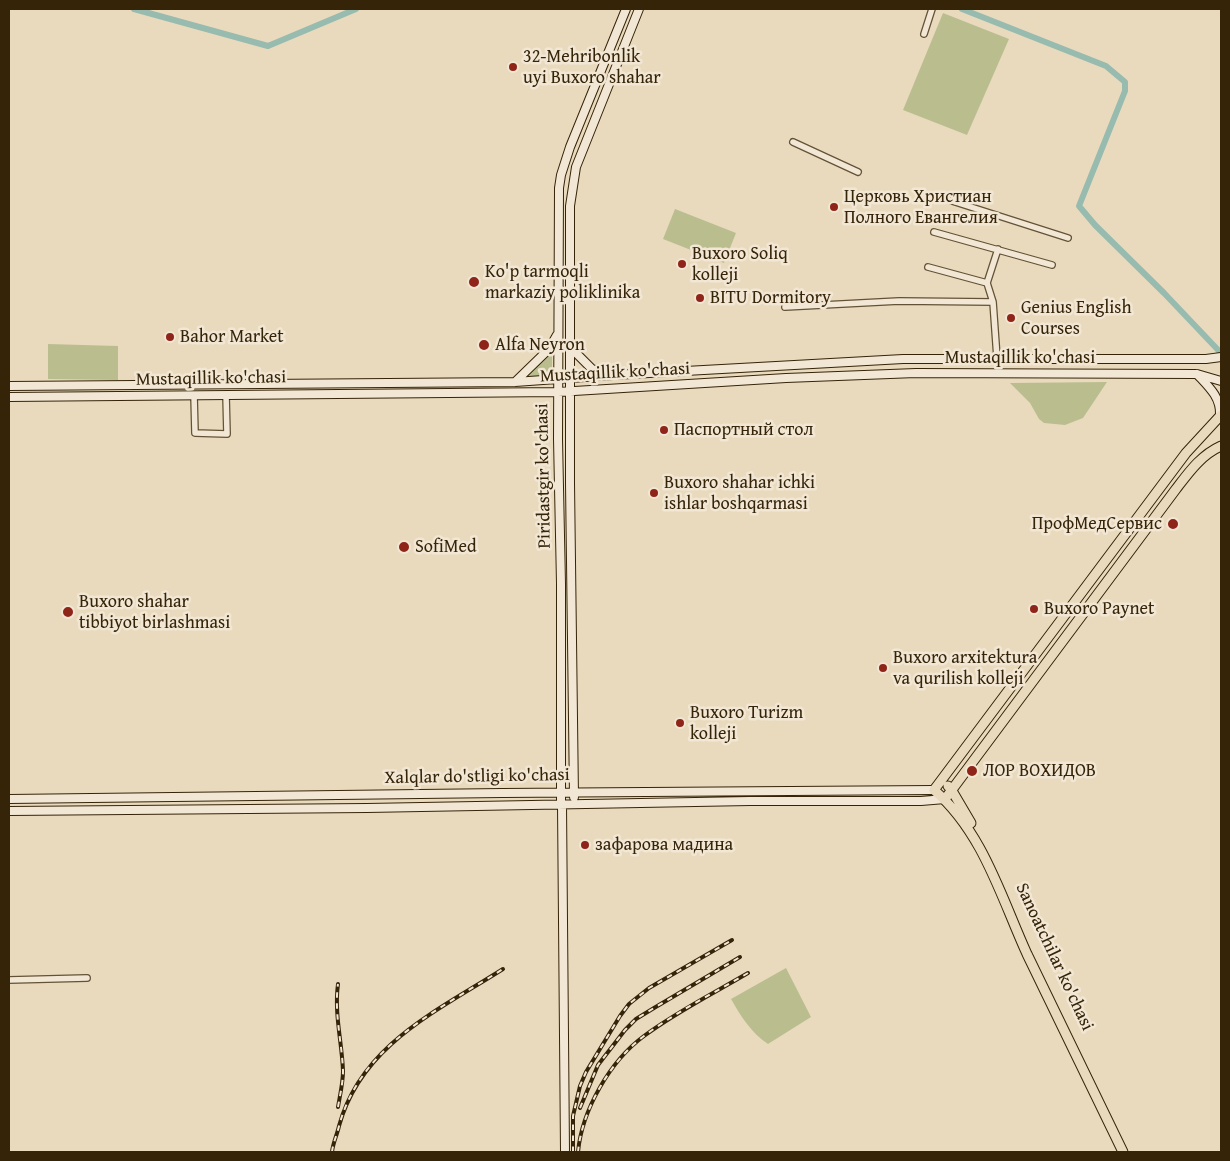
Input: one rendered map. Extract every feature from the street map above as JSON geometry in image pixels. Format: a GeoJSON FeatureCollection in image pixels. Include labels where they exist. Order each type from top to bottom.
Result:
{"type":"FeatureCollection","features":[{"type":"Feature","properties":{"kind":"main road","name":"Piridastgir ko'chasi"},"geometry":{"type":"LineString","coordinates":[[565,1152],[558,392],[559,188],[561,175],[573,140],[626,9]]}},
{"type":"Feature","properties":{"kind":"main road","name":"Piridastgir ko'chasi"},"geometry":{"type":"LineString","coordinates":[[575,804],[570,392],[570,206],[576,166],[639,9]]}},
{"type":"Feature","properties":{"kind":"main road"},"geometry":{"type":"LineString","coordinates":[[573,140],[585,144]]}},
{"type":"Feature","properties":{"kind":"main road"},"geometry":{"type":"LineString","coordinates":[[515,382],[549,349],[558,333]]}},
{"type":"Feature","properties":{"kind":"main road"},"geometry":{"type":"LineString","coordinates":[[570,347],[592,369],[613,375]]}},
{"type":"Feature","properties":{"kind":"main road","name":"Mustaqillik ko'chasi"},"geometry":{"type":"LineString","coordinates":[[9,386],[515,382],[903,359],[1206,359],[1221,357]]}},
{"type":"Feature","properties":{"kind":"main road"},"geometry":{"type":"LineString","coordinates":[[989,373],[993,358]]}},
{"type":"Feature","properties":{"kind":"main road"},"geometry":{"type":"LineString","coordinates":[[815,364],[815,377]]}},
{"type":"Feature","properties":{"kind":"main road","name":"Mustaqillik ko'chasi"},"geometry":{"type":"LineString","coordinates":[[9,397],[570,392],[815,377],[916,373],[1197,374],[1221,380]]}},
{"type":"Feature","properties":{"kind":"main road"},"geometry":{"type":"LineString","coordinates":[[934,790],[1186,453],[1221,415],[1221,408],[1216,396],[1197,374]]}},
{"type":"Feature","properties":{"kind":"main road"},"geometry":{"type":"LineString","coordinates":[[438,383],[438,393]]}},
{"type":"Feature","properties":{"kind":"main road"},"geometry":{"type":"LineString","coordinates":[[299,384],[299,393]]}},
{"type":"Feature","properties":{"kind":"main road"},"geometry":{"type":"LineString","coordinates":[[109,385],[109,395]]}},
{"type":"Feature","properties":{"kind":"main road"},"geometry":{"type":"LineString","coordinates":[[945,799],[1197,463],[1212,450],[1221,446]]}},
{"type":"Feature","properties":{"kind":"main road"},"geometry":{"type":"LineString","coordinates":[[1127,532],[1137,541]]}},
{"type":"Feature","properties":{"kind":"main road"},"geometry":{"type":"LineString","coordinates":[[561,584],[572,583]]}},
{"type":"Feature","properties":{"kind":"main road","name":"Sanoatchilar ko'chasi"},"geometry":{"type":"LineString","coordinates":[[941,781],[951,789],[984,848],[1129,1152]]}},
{"type":"Feature","properties":{"kind":"main road","name":"Sanoatchilar ko'chasi"},"geometry":{"type":"LineString","coordinates":[[934,790],[945,799],[964,822],[979,846],[1030,960],[1123,1152]]}},
{"type":"Feature","properties":{"kind":"main road","name":"Xalqlar do'stligi ko'chasi"},"geometry":{"type":"LineString","coordinates":[[9,799],[934,790]]}},
{"type":"Feature","properties":{"kind":"main road","name":"Xalqlar do'stligi ko'chasi"},"geometry":{"type":"LineString","coordinates":[[9,811],[347,809],[750,801],[921,801],[945,799]]}},
{"type":"Feature","properties":{"kind":"street"},"geometry":{"type":"LineString","coordinates":[[924,34],[932,9]]}},
{"type":"Feature","properties":{"kind":"street"},"geometry":{"type":"LineString","coordinates":[[793,142],[858,172]]}},
{"type":"Feature","properties":{"kind":"street"},"geometry":{"type":"LineString","coordinates":[[949,200],[1068,238]]}},
{"type":"Feature","properties":{"kind":"street"},"geometry":{"type":"LineString","coordinates":[[934,232],[1052,265]]}},
{"type":"Feature","properties":{"kind":"street"},"geometry":{"type":"LineString","coordinates":[[993,358],[993,302],[988,283],[998,249]]}},
{"type":"Feature","properties":{"kind":"street"},"geometry":{"type":"LineString","coordinates":[[928,267],[988,283]]}},
{"type":"Feature","properties":{"kind":"street"},"geometry":{"type":"LineString","coordinates":[[785,307],[899,302],[993,302]]}},
{"type":"Feature","properties":{"kind":"street"},"geometry":{"type":"LineString","coordinates":[[194,395],[195,434],[227,434],[226,395]]}},
{"type":"Feature","properties":{"kind":"street"},"geometry":{"type":"LineString","coordinates":[[9,980],[87,978]]}},
{"type":"Feature","properties":{"kind":"green space"},"geometry":{"type":"Polygon","coordinates":[[[943,13],[1009,39],[967,135],[903,110],[943,13]]]}},
{"type":"Feature","properties":{"kind":"green space"},"geometry":{"type":"Polygon","coordinates":[[[675,209],[736,233],[724,263],[663,239],[675,209]]]}},
{"type":"Feature","properties":{"kind":"green space"},"geometry":{"type":"Polygon","coordinates":[[[48,344],[118,346],[118,380],[48,379],[48,344]]]}},
{"type":"Feature","properties":{"kind":"green space"},"geometry":{"type":"Polygon","coordinates":[[[552,350],[552,375],[523,378],[552,350]]]}},
{"type":"Feature","properties":{"kind":"green space"},"geometry":{"type":"Polygon","coordinates":[[[1107,382],[1083,418],[1065,425],[1044,423],[1039,419],[1030,403],[1010,383],[1107,382]]]}},
{"type":"Feature","properties":{"kind":"green space"},"geometry":{"type":"Polygon","coordinates":[[[786,968],[811,1017],[768,1044],[742,1018],[731,999],[786,968]]]}},
{"type":"Feature","properties":{"kind":"waterway"},"geometry":{"type":"LineString","coordinates":[[134,9],[268,46],[356,9]]}},
{"type":"Feature","properties":{"kind":"waterway"},"geometry":{"type":"LineString","coordinates":[[962,9],[1106,66],[1125,82],[1125,91],[1079,206],[1095,225],[1220,352]]}},
{"type":"Feature","properties":{"kind":"railway"},"geometry":{"type":"LineString","coordinates":[[573,1152],[573,1116],[580,1086],[586,1072],[620,1016],[629,1004],[649,988],[732,940]]}},
{"type":"Feature","properties":{"kind":"railway"},"geometry":{"type":"LineString","coordinates":[[580,1108],[598,1065],[636,1019],[740,957]]}},
{"type":"Feature","properties":{"kind":"railway"},"geometry":{"type":"LineString","coordinates":[[332,1152],[339,1126],[350,1098],[365,1073],[383,1052],[428,1016],[503,969]]}},
{"type":"Feature","properties":{"kind":"railway"},"geometry":{"type":"LineString","coordinates":[[578,1152],[585,1120],[592,1103],[609,1073],[632,1046],[669,1019],[748,973]]}},
{"type":"Feature","properties":{"kind":"railway"},"geometry":{"type":"LineString","coordinates":[[338,984],[338,1017],[343,1071],[338,1107]]}},
{"type":"Feature","properties":{"kind":"place","name":"32-Mehribonlik uyi Buxoro shahar"},"geometry":{"type":"Point","coordinates":[513,67]}},
{"type":"Feature","properties":{"kind":"place","name":"Церковь Христиан Полного Евангелия"},"geometry":{"type":"Point","coordinates":[834,207]}},
{"type":"Feature","properties":{"kind":"place","name":"Buxoro Soliq kolleji"},"geometry":{"type":"Point","coordinates":[682,264]}},
{"type":"Feature","properties":{"kind":"place","name":"Ko'p tarmoqli markaziy poliklinika"},"geometry":{"type":"Point","coordinates":[474,282]}},
{"type":"Feature","properties":{"kind":"place","name":"BITU Dormitory"},"geometry":{"type":"Point","coordinates":[700,298]}},
{"type":"Feature","properties":{"kind":"place","name":"Genius English Courses"},"geometry":{"type":"Point","coordinates":[1011,318]}},
{"type":"Feature","properties":{"kind":"place","name":"Bahor Market"},"geometry":{"type":"Point","coordinates":[170,337]}},
{"type":"Feature","properties":{"kind":"place","name":"Alfa Neyron"},"geometry":{"type":"Point","coordinates":[484,345]}},
{"type":"Feature","properties":{"kind":"place","name":"Паспортный стол"},"geometry":{"type":"Point","coordinates":[664,430]}},
{"type":"Feature","properties":{"kind":"place","name":"Buxoro shahar ichki ishlar boshqarmasi"},"geometry":{"type":"Point","coordinates":[654,493]}},
{"type":"Feature","properties":{"kind":"place","name":"ПрофМедСервис"},"geometry":{"type":"Point","coordinates":[1173,524]}},
{"type":"Feature","properties":{"kind":"place","name":"SofiMed"},"geometry":{"type":"Point","coordinates":[404,547]}},
{"type":"Feature","properties":{"kind":"place","name":"Buxoro Paynet"},"geometry":{"type":"Point","coordinates":[1034,609]}},
{"type":"Feature","properties":{"kind":"place","name":"Buxoro shahar tibbiyot birlashmasi"},"geometry":{"type":"Point","coordinates":[68,612]}},
{"type":"Feature","properties":{"kind":"place","name":"Buxoro arxitektura va qurilish kolleji"},"geometry":{"type":"Point","coordinates":[883,668]}},
{"type":"Feature","properties":{"kind":"place","name":"Buxoro Turizm kolleji"},"geometry":{"type":"Point","coordinates":[680,723]}},
{"type":"Feature","properties":{"kind":"place","name":"ЛОР ВОХИДОВ"},"geometry":{"type":"Point","coordinates":[972,771]}},
{"type":"Feature","properties":{"kind":"place","name":"зафарова мадина"},"geometry":{"type":"Point","coordinates":[585,845]}}]}
